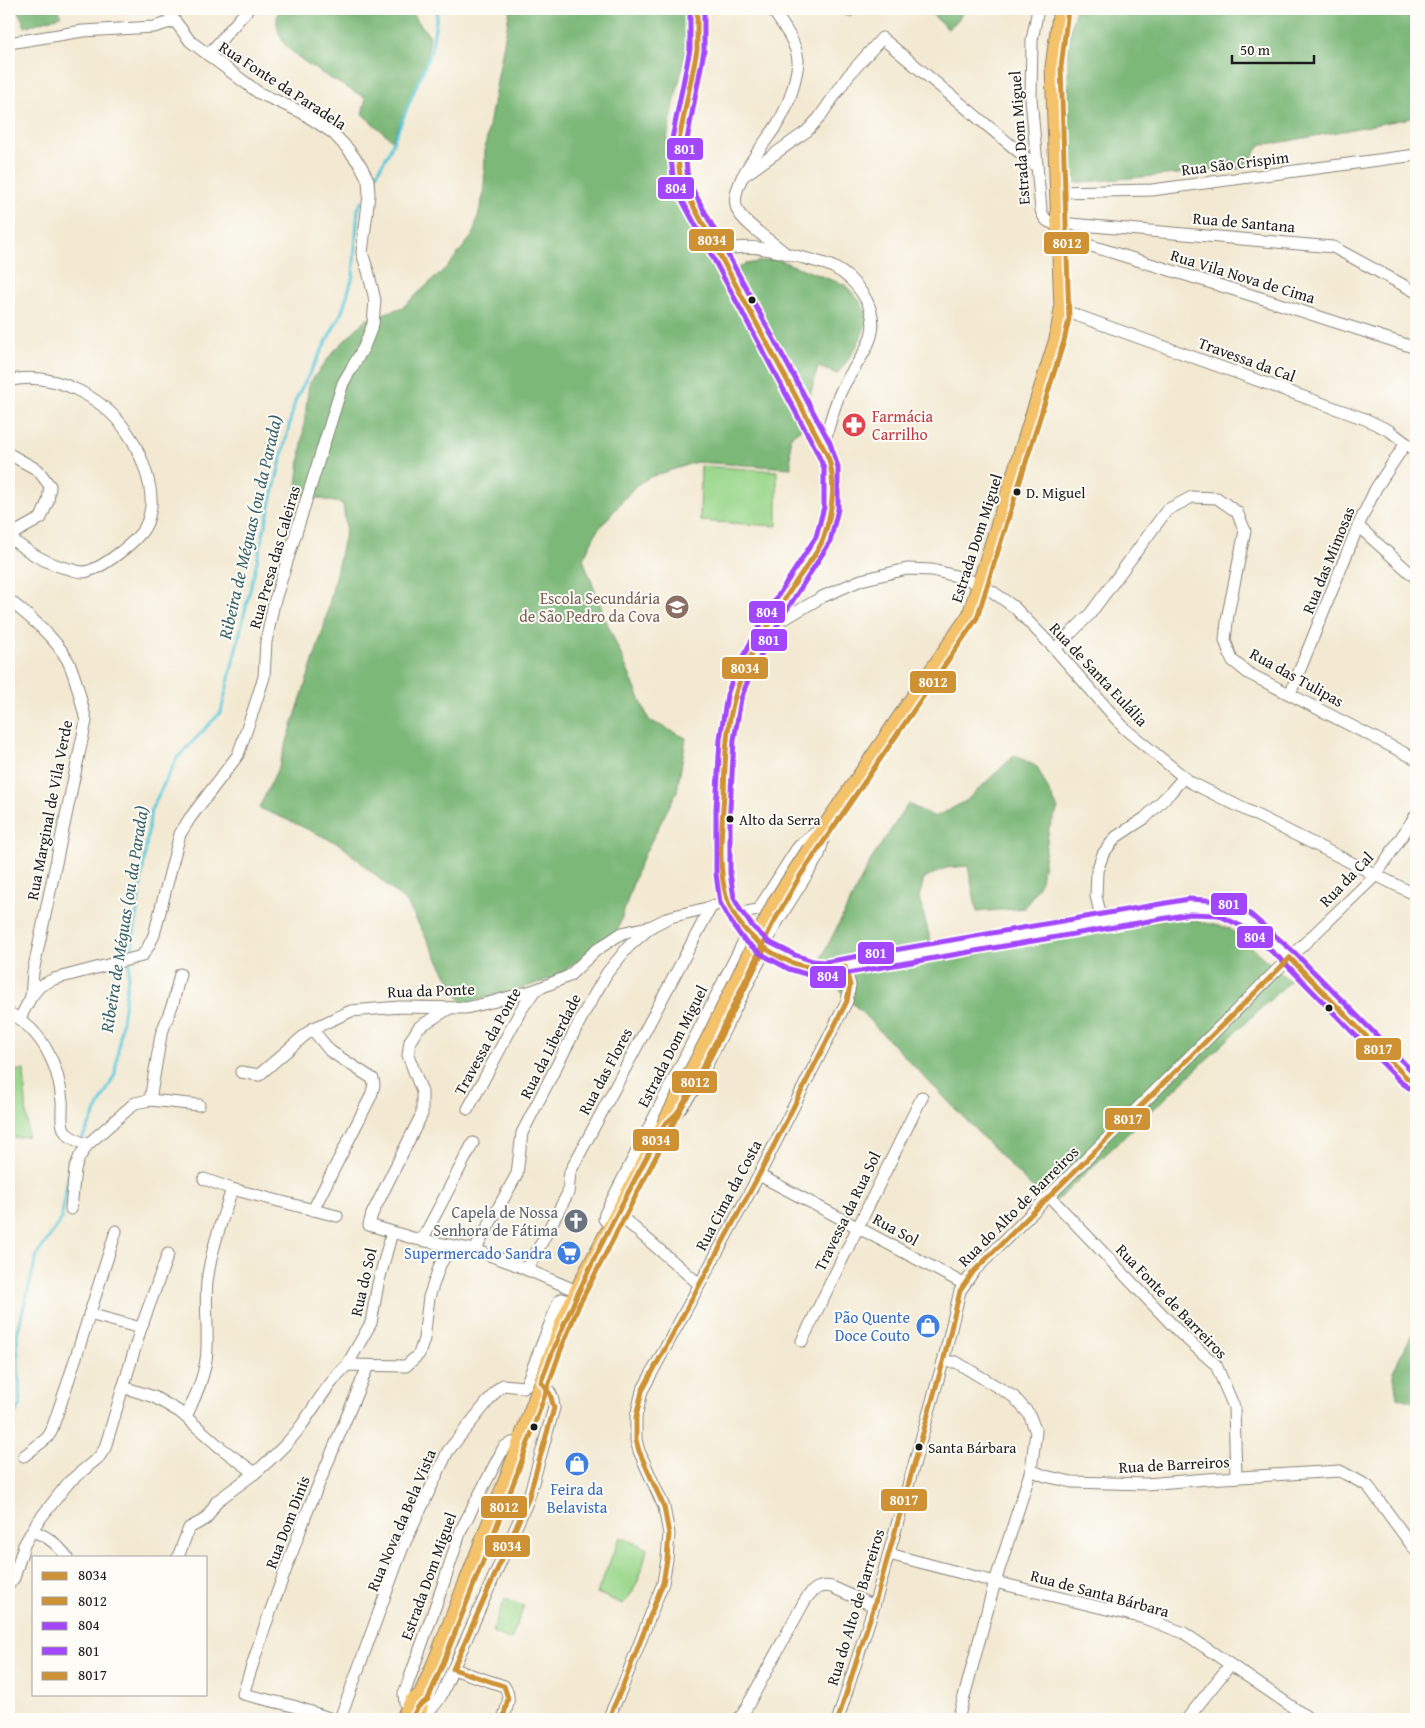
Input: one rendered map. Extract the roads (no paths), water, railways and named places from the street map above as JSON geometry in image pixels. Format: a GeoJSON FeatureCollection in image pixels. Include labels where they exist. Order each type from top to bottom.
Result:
{"type":"FeatureCollection","features":[{"type":"Feature","properties":{"kind":"main road","name":"Estrada Dom Miguel"},"geometry":{"type":"LineString","coordinates":[[411,1716],[412,1702],[421,1695],[446,1636],[520,1442],[553,1349],[575,1297],[614,1220],[708,1040],[776,901],[970,615],[1057,339],[1062,310],[1053,67],[1060,9]]}},
{"type":"Feature","properties":{"kind":"street","name":"Rua Fonte da Paradela"},"geometry":{"type":"LineString","coordinates":[[166,9],[190,41],[208,55],[259,92],[301,112],[332,133],[357,160],[368,180]]}},
{"type":"Feature","properties":{"kind":"street"},"geometry":{"type":"LineString","coordinates":[[208,55],[248,9]]}},
{"type":"Feature","properties":{"kind":"street"},"geometry":{"type":"LineString","coordinates":[[697,9],[697,50],[677,150],[681,183],[823,447],[831,468],[831,508],[823,540],[775,615],[743,672],[732,706],[727,739],[723,809],[723,874],[730,905],[750,934],[765,948],[792,962],[825,970],[1190,906],[1220,908],[1245,920],[1268,938],[1290,958],[1406,1078],[1416,1084]]}},
{"type":"Feature","properties":{"kind":"street"},"geometry":{"type":"LineString","coordinates":[[772,9],[794,45],[798,61],[793,91],[782,117],[742,177],[736,195],[736,209],[744,220],[786,254]]}},
{"type":"Feature","properties":{"kind":"street","name":"Estrada Dom Miguel"},"geometry":{"type":"LineString","coordinates":[[1038,9],[1032,40],[1030,98],[1041,210],[1044,219],[1059,228]]}},
{"type":"Feature","properties":{"kind":"street"},"geometry":{"type":"LineString","coordinates":[[9,43],[83,31],[154,26],[174,21]]}},
{"type":"Feature","properties":{"kind":"street"},"geometry":{"type":"LineString","coordinates":[[742,177],[807,131],[819,118],[848,76],[882,38],[1037,167]]}},
{"type":"Feature","properties":{"kind":"street","name":"Rua São Crispim"},"geometry":{"type":"LineString","coordinates":[[1057,192],[1152,190],[1416,155]]}},
{"type":"Feature","properties":{"kind":"street","name":"Rua Presa das Caleiras"},"geometry":{"type":"LineString","coordinates":[[31,997],[40,986],[54,979],[142,956],[154,935],[180,834],[238,755],[264,677],[266,642],[274,603],[325,437],[343,383],[364,347],[373,324],[375,300],[362,253],[369,195],[368,180]]}},
{"type":"Feature","properties":{"kind":"street","name":"Rua de Santana"},"geometry":{"type":"LineString","coordinates":[[1059,228],[1333,247],[1416,292]]}},
{"type":"Feature","properties":{"kind":"street","name":"Rua Vila Nova de Cima"},"geometry":{"type":"LineString","coordinates":[[1059,228],[1264,299],[1416,348]]}},
{"type":"Feature","properties":{"kind":"street"},"geometry":{"type":"LineString","coordinates":[[718,253],[736,248],[754,248],[786,254],[834,268],[855,284],[867,299],[872,314],[872,331],[864,353],[841,390],[823,447]]}},
{"type":"Feature","properties":{"kind":"street","name":"Travessa da Cal"},"geometry":{"type":"LineString","coordinates":[[1062,310],[1365,419],[1390,431],[1416,451]]}},
{"type":"Feature","properties":{"kind":"street"},"geometry":{"type":"LineString","coordinates":[[9,454],[38,470],[50,486],[48,501],[41,518],[9,536],[31,554],[54,565],[84,572],[105,563],[129,545],[146,525],[152,500],[147,472],[132,438],[110,411],[87,394],[64,385],[44,379],[22,378],[11,380]]}},
{"type":"Feature","properties":{"kind":"street","name":"Rua das Mimosas"},"geometry":{"type":"LineString","coordinates":[[1290,694],[1358,526],[1376,488],[1406,443]]}},
{"type":"Feature","properties":{"kind":"street","name":"Rua das Tulipas"},"geometry":{"type":"LineString","coordinates":[[1055,649],[1090,614],[1167,510],[1192,497],[1217,498],[1238,512],[1245,531],[1228,614],[1225,640],[1232,660],[1248,673],[1416,760]]}},
{"type":"Feature","properties":{"kind":"street"},"geometry":{"type":"LineString","coordinates":[[1358,526],[1416,578]]}},
{"type":"Feature","properties":{"kind":"street","name":"Rua de Santa Eulália"},"geometry":{"type":"LineString","coordinates":[[775,615],[786,618],[822,597],[861,580],[907,569],[932,570],[964,578],[981,585],[1014,607],[1055,649],[1125,729],[1190,782],[1416,895]]}},
{"type":"Feature","properties":{"kind":"street","name":"Rua Marginal de Vila Verde"},"geometry":{"type":"LineString","coordinates":[[9,600],[50,636],[68,661],[86,721],[33,972],[31,997],[20,1018]]}},
{"type":"Feature","properties":{"kind":"street"},"geometry":{"type":"LineString","coordinates":[[1102,921],[1096,896],[1097,871],[1103,854],[1116,837],[1145,818],[1184,777]]}},
{"type":"Feature","properties":{"kind":"street","name":"Rua da Cal"},"geometry":{"type":"LineString","coordinates":[[1290,958],[1376,875],[1416,814]]}},
{"type":"Feature","properties":{"kind":"street","name":"Estrada Dom Miguel"},"geometry":{"type":"LineString","coordinates":[[614,1220],[604,1219],[605,1214],[750,934],[758,910],[801,844],[828,824]]}},
{"type":"Feature","properties":{"kind":"street","name":"Estrada Dom Miguel"},"geometry":{"type":"LineString","coordinates":[[664,1125],[676,1114],[694,1090],[774,927],[819,854],[828,824]]}},
{"type":"Feature","properties":{"kind":"street"},"geometry":{"type":"LineString","coordinates":[[710,906],[730,905],[741,913],[758,910]]}},
{"type":"Feature","properties":{"kind":"street","name":"Rua da Liberdade"},"geometry":{"type":"LineString","coordinates":[[475,1250],[517,1174],[522,1133],[584,1013],[607,973],[629,946],[652,926],[670,917],[710,906]]}},
{"type":"Feature","properties":{"kind":"street","name":"Rua das Flores"},"geometry":{"type":"LineString","coordinates":[[527,1270],[568,1193],[570,1172],[710,906]]}},
{"type":"Feature","properties":{"kind":"street","name":"Rua da Ponte"},"geometry":{"type":"LineString","coordinates":[[241,1072],[259,1074],[312,1028],[351,1011],[400,1007],[466,1008],[535,990],[569,976],[595,951],[622,933],[652,926]]}},
{"type":"Feature","properties":{"kind":"street","name":"Rua do Alto de Barreiros"},"geometry":{"type":"LineString","coordinates":[[838,1719],[874,1606],[943,1362],[960,1291],[964,1284],[973,1272],[1049,1196],[1290,958]]}},
{"type":"Feature","properties":{"kind":"street","name":"Rua Cima da Costa"},"geometry":{"type":"LineString","coordinates":[[608,1719],[663,1583],[667,1559],[669,1534],[664,1507],[639,1452],[636,1440],[636,1416],[642,1391],[759,1175],[847,1001],[850,985],[845,967]]}},
{"type":"Feature","properties":{"kind":"street"},"geometry":{"type":"LineString","coordinates":[[150,1100],[161,1035],[173,1003],[180,974]]}},
{"type":"Feature","properties":{"kind":"street","name":"Travessa da Ponte"},"geometry":{"type":"LineString","coordinates":[[468,1109],[521,1010],[535,990]]}},
{"type":"Feature","properties":{"kind":"street"},"geometry":{"type":"LineString","coordinates":[[450,1008],[420,1027],[410,1041],[408,1056],[422,1092],[422,1114],[372,1214],[369,1225],[422,1240],[475,1250],[527,1270],[575,1297]]}},
{"type":"Feature","properties":{"kind":"street"},"geometry":{"type":"LineString","coordinates":[[9,1013],[20,1018],[38,1035],[52,1058],[59,1078],[62,1125],[68,1134],[83,1143]]}},
{"type":"Feature","properties":{"kind":"street"},"geometry":{"type":"LineString","coordinates":[[312,1028],[330,1051],[373,1079],[374,1085],[371,1096],[312,1210]]}},
{"type":"Feature","properties":{"kind":"street","name":"Travessa da Rua Sol"},"geometry":{"type":"LineString","coordinates":[[802,1340],[922,1097]]}},
{"type":"Feature","properties":{"kind":"street"},"geometry":{"type":"LineString","coordinates":[[70,1210],[75,1169],[83,1143],[135,1103],[150,1100],[199,1106]]}},
{"type":"Feature","properties":{"kind":"street"},"geometry":{"type":"LineString","coordinates":[[422,1240],[473,1143]]}},
{"type":"Feature","properties":{"kind":"street","name":"Rua Sol"},"geometry":{"type":"LineString","coordinates":[[759,1175],[964,1284]]}},
{"type":"Feature","properties":{"kind":"street"},"geometry":{"type":"LineString","coordinates":[[204,1179],[232,1189],[337,1216]]}},
{"type":"Feature","properties":{"kind":"street"},"geometry":{"type":"LineString","coordinates":[[186,1417],[205,1368],[208,1349],[206,1312],[212,1250],[232,1189]]}},
{"type":"Feature","properties":{"kind":"street","name":"Rua Fonte de Barreiros"},"geometry":{"type":"LineString","coordinates":[[1049,1196],[1181,1334],[1216,1365],[1234,1407],[1236,1477]]}},
{"type":"Feature","properties":{"kind":"street"},"geometry":{"type":"LineString","coordinates":[[614,1220],[699,1284]]}},
{"type":"Feature","properties":{"kind":"street"},"geometry":{"type":"LineString","coordinates":[[24,1456],[47,1438],[51,1432],[116,1231]]}},
{"type":"Feature","properties":{"kind":"street","name":"Rua do Sol"},"geometry":{"type":"LineString","coordinates":[[178,1556],[190,1528],[206,1520],[217,1501],[271,1459],[300,1427],[334,1377],[347,1364],[371,1322],[378,1284],[392,1232]]}},
{"type":"Feature","properties":{"kind":"street"},"geometry":{"type":"LineString","coordinates":[[347,1364],[406,1366],[419,1354],[424,1340],[429,1297],[440,1265],[451,1246]]}},
{"type":"Feature","properties":{"kind":"street"},"geometry":{"type":"LineString","coordinates":[[9,1584],[14,1578],[24,1545],[51,1504],[70,1482],[99,1457],[105,1448],[141,1328],[168,1254]]}},
{"type":"Feature","properties":{"kind":"street","name":"Rua Nova da Bela Vista"},"geometry":{"type":"LineString","coordinates":[[340,1719],[402,1549],[448,1451],[497,1390],[503,1385],[523,1387],[526,1385],[559,1301],[562,1298],[575,1297]]}},
{"type":"Feature","properties":{"kind":"street"},"geometry":{"type":"LineString","coordinates":[[89,1314],[141,1328]]}},
{"type":"Feature","properties":{"kind":"street"},"geometry":{"type":"LineString","coordinates":[[943,1362],[956,1362],[1014,1397],[1029,1414],[1036,1432],[1031,1470],[995,1582],[958,1719]]}},
{"type":"Feature","properties":{"kind":"street","name":"Rua Dom Dinis"},"geometry":{"type":"LineString","coordinates":[[332,1719],[293,1706],[243,1694],[265,1626],[305,1517],[368,1366]]}},
{"type":"Feature","properties":{"kind":"street"},"geometry":{"type":"LineString","coordinates":[[411,1716],[430,1710],[436,1705],[528,1500],[554,1408],[553,1398],[541,1382]]}},
{"type":"Feature","properties":{"kind":"street"},"geometry":{"type":"LineString","coordinates":[[123,1388],[154,1397],[186,1417],[221,1448],[254,1473]]}},
{"type":"Feature","properties":{"kind":"street","name":"Estrada Dom Miguel"},"geometry":{"type":"LineString","coordinates":[[411,1716],[405,1703],[404,1694],[444,1582],[460,1530],[504,1447],[520,1442]]}},
{"type":"Feature","properties":{"kind":"street","name":"Rua de Barreiros"},"geometry":{"type":"LineString","coordinates":[[1031,1470],[1045,1476],[1072,1482],[1146,1484],[1340,1471],[1368,1486],[1416,1550]]}},
{"type":"Feature","properties":{"kind":"street"},"geometry":{"type":"LineString","coordinates":[[32,1531],[42,1534],[56,1543],[66,1556]]}},
{"type":"Feature","properties":{"kind":"street","name":"Rua de Santa Bárbara"},"geometry":{"type":"LineString","coordinates":[[888,1554],[1144,1618],[1184,1633],[1310,1719]]}},
{"type":"Feature","properties":{"kind":"street"},"geometry":{"type":"LineString","coordinates":[[738,1719],[804,1602],[813,1590],[825,1586],[832,1587],[874,1606]]}},
{"type":"Feature","properties":{"kind":"street"},"geometry":{"type":"LineString","coordinates":[[1187,1719],[1230,1665]]}},
{"type":"Feature","properties":{"kind":"street"},"geometry":{"type":"LineString","coordinates":[[453,1669],[504,1686],[508,1692],[509,1699],[503,1719]]}},
{"type":"Feature","properties":{"kind":"waterway","name":"Ribeira de Méguas (ou da Parada)"},"geometry":{"type":"LineString","coordinates":[[375,177],[389,152],[431,51],[438,9]]}},
{"type":"Feature","properties":{"kind":"waterway","name":"Ribeira de Méguas (ou da Parada)"},"geometry":{"type":"LineString","coordinates":[[131,956],[151,810],[177,758],[221,712],[295,401],[342,312],[353,276],[358,209],[362,201]]}},
{"type":"Feature","properties":{"kind":"waterway","name":"Ribeira de Méguas (ou da Parada)"},"geometry":{"type":"LineString","coordinates":[[82,1139],[115,1074],[130,962]]}},
{"type":"Feature","properties":{"kind":"waterway","name":"Ribeira de Méguas (ou da Parada)"},"geometry":{"type":"LineString","coordinates":[[9,1423],[20,1406],[17,1334],[37,1255],[61,1220],[71,1161],[79,1145]]}},
{"type":"Feature","properties":{"kind":"place","name":"Farmácia Carrilho"},"geometry":{"type":"Point","coordinates":[854,425]}},
{"type":"Feature","properties":{"kind":"place","name":"D. Miguel"},"geometry":{"type":"Point","coordinates":[1017,492]}},
{"type":"Feature","properties":{"kind":"place","name":"Escola Secundária de São Pedro da Cova"},"geometry":{"type":"Point","coordinates":[677,607]}},
{"type":"Feature","properties":{"kind":"place","name":"Alto da Serra"},"geometry":{"type":"Point","coordinates":[730,819]}},
{"type":"Feature","properties":{"kind":"place","name":"Capela de Nossa Senhora de Fátima"},"geometry":{"type":"Point","coordinates":[576,1221]}},
{"type":"Feature","properties":{"kind":"place","name":"Supermercado Sandra"},"geometry":{"type":"Point","coordinates":[569,1253]}},
{"type":"Feature","properties":{"kind":"place","name":"Pão Quente Doce Couto"},"geometry":{"type":"Point","coordinates":[928,1326]}},
{"type":"Feature","properties":{"kind":"place","name":"Santa Bárbara"},"geometry":{"type":"Point","coordinates":[919,1447]}},
{"type":"Feature","properties":{"kind":"place","name":"Feira da Belavista"},"geometry":{"type":"Point","coordinates":[577,1464]}}]}
